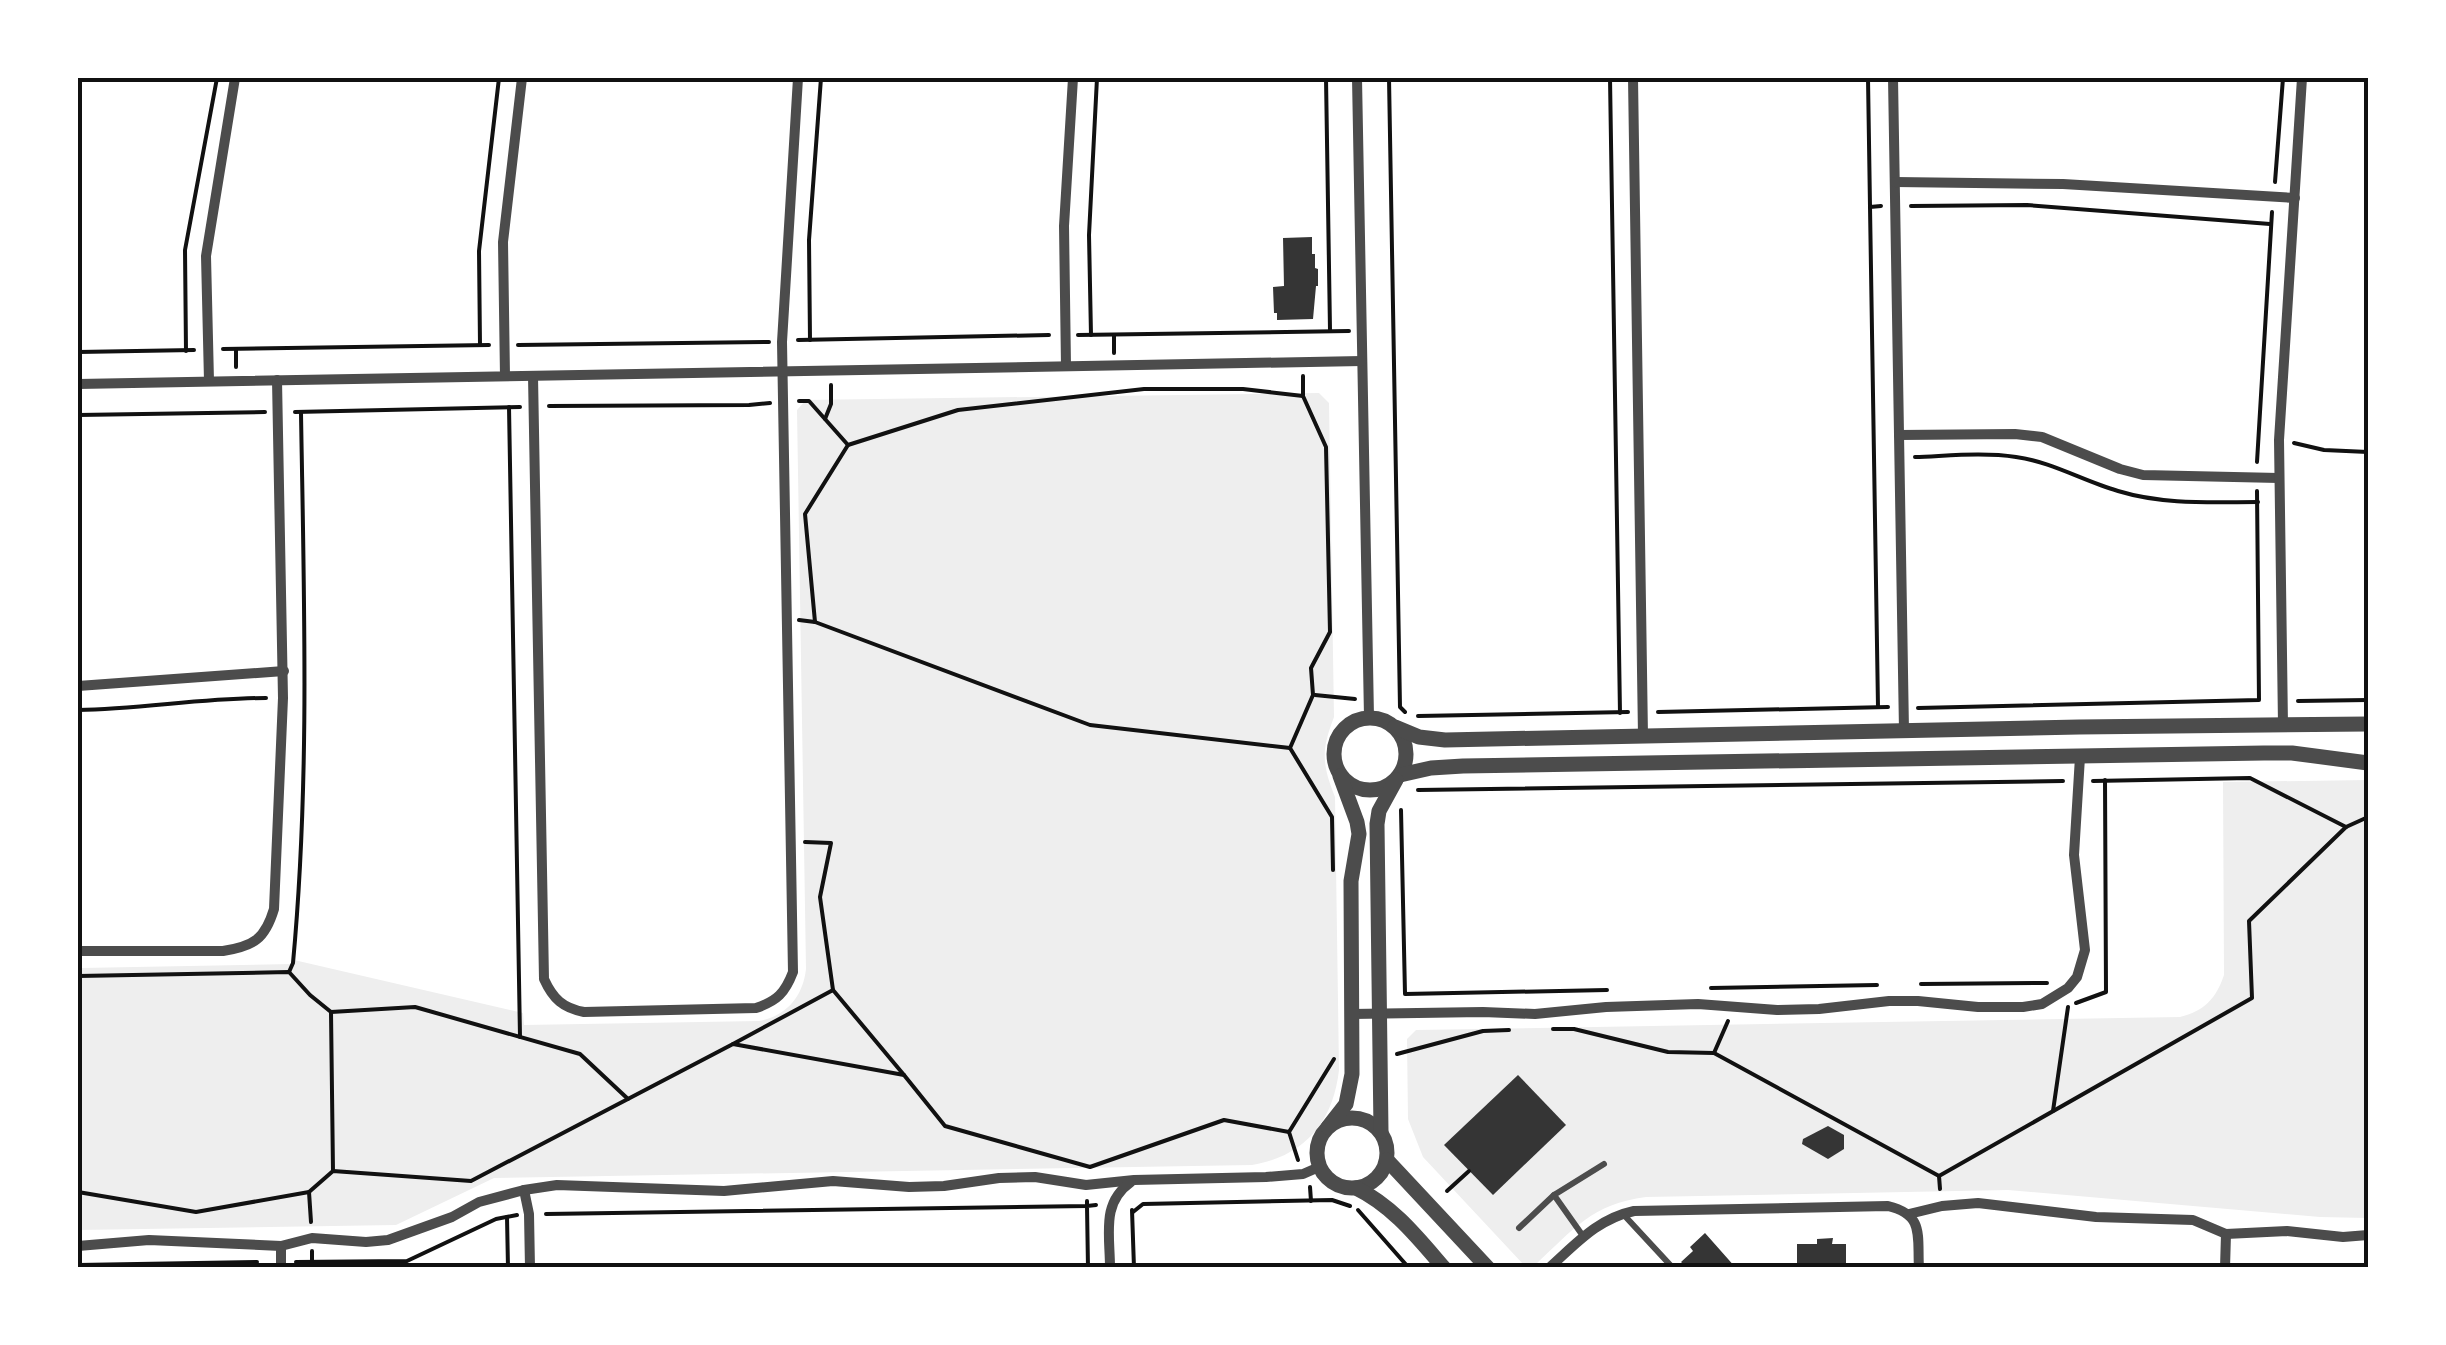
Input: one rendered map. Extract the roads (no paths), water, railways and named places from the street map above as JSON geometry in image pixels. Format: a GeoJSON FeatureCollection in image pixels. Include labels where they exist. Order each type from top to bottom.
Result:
{"type":"FeatureCollection","features":[{"type":"Feature","properties":{"kind":"street"},"geometry":{"type":"LineString","coordinates":[[209,382],[206,256],[235,78]]}},
{"type":"Feature","properties":{"kind":"street"},"geometry":{"type":"LineString","coordinates":[[505,376],[503,242],[522,78]]}},
{"type":"Feature","properties":{"kind":"street"},"geometry":{"type":"LineString","coordinates":[[533,376],[544,979],[557,1001],[584,1012],[756,1008],[774,1001],[786,989],[792,972],[782,342],[798,78]]}},
{"type":"Feature","properties":{"kind":"street"},"geometry":{"type":"LineString","coordinates":[[1066,366],[1064,226],[1073,78]]}},
{"type":"Feature","properties":{"kind":"street"},"geometry":{"type":"LineString","coordinates":[[1357,78],[1369,717]]}},
{"type":"Feature","properties":{"kind":"street"},"geometry":{"type":"LineString","coordinates":[[1633,78],[1644,763]]}},
{"type":"Feature","properties":{"kind":"street"},"geometry":{"type":"LineString","coordinates":[[1893,78],[1906,758]]}},
{"type":"Feature","properties":{"kind":"street"},"geometry":{"type":"LineString","coordinates":[[2283,753],[2279,440],[2302,78]]}},
{"type":"Feature","properties":{"kind":"street"},"geometry":{"type":"LineString","coordinates":[[1895,182],[2063,184],[2295,198]]}},
{"type":"Feature","properties":{"kind":"street"},"geometry":{"type":"LineString","coordinates":[[78,384],[1362,361]]}},
{"type":"Feature","properties":{"kind":"street"},"geometry":{"type":"LineString","coordinates":[[78,951],[224,951],[245,947],[260,938],[269,926],[274,909],[284,698],[277,380]]}},
{"type":"Feature","properties":{"kind":"street"},"geometry":{"type":"LineString","coordinates":[[1899,435],[2042,437],[2142,475],[2279,478]]}},
{"type":"Feature","properties":{"kind":"street"},"geometry":{"type":"LineString","coordinates":[[78,686],[284,671]]}},
{"type":"Feature","properties":{"kind":"street"},"geometry":{"type":"LineString","coordinates":[[1356,1188],[1376,1179],[1387,1160],[1388,1150],[1381,1131],[1377,824],[1379,811],[1405,766],[1406,745],[1388,722],[1369,717],[1348,724],[1335,743],[1333,754],[1359,834],[1351,881],[1352,1074],[1346,1104],[1318,1146],[1320,1166],[1334,1184],[1356,1188],[1396,1215],[1444,1268]]}},
{"type":"Feature","properties":{"kind":"street"},"geometry":{"type":"LineString","coordinates":[[1395,728],[1419,737],[1445,740],[2368,724]]}},
{"type":"Feature","properties":{"kind":"street"},"geometry":{"type":"LineString","coordinates":[[1352,1014],[1536,1014],[1670,1004],[1777,1010],[1889,1001],[1978,1007],[2042,1004],[2059,995],[2077,976],[2085,950],[2074,855],[2079,727]]}},
{"type":"Feature","properties":{"kind":"street"},"geometry":{"type":"LineString","coordinates":[[1340,776],[1361,789],[1374,790],[1386,787],[1398,777],[1431,768],[2283,753],[2368,764]]}},
{"type":"Feature","properties":{"kind":"street"},"geometry":{"type":"LineString","coordinates":[[1328,1127],[1350,1117],[1361,1118],[1381,1131]]}},
{"type":"Feature","properties":{"kind":"street"},"geometry":{"type":"LineString","coordinates":[[1387,1160],[1488,1268]]}},
{"type":"Feature","properties":{"kind":"street"},"geometry":{"type":"LineString","coordinates":[[78,1246],[149,1240],[281,1246],[312,1238],[388,1240],[452,1217],[479,1202],[558,1185],[724,1191],[832,1181],[909,1188],[1035,1178],[1086,1185],[1134,1180],[1266,1178],[1303,1174],[1320,1166]]}},
{"type":"Feature","properties":{"kind":"street"},"geometry":{"type":"LineString","coordinates":[[1110,1268],[1112,1203],[1118,1191],[1134,1180]]}},
{"type":"Feature","properties":{"kind":"street"},"geometry":{"type":"LineString","coordinates":[[524,1190],[530,1268]]}},
{"type":"Feature","properties":{"kind":"street"},"geometry":{"type":"LineString","coordinates":[[1909,1214],[1978,1203],[2096,1217],[2193,1220],[2226,1234],[2287,1231],[2343,1237],[2368,1235]]}},
{"type":"Feature","properties":{"kind":"street"},"geometry":{"type":"LineString","coordinates":[[1549,1268],[1598,1225],[1623,1214],[1647,1210],[1888,1206],[1909,1214],[1917,1225],[1918,1268]]}},
{"type":"Feature","properties":{"kind":"street"},"geometry":{"type":"LineString","coordinates":[[2225,1268],[2226,1234]]}},
{"type":"Feature","properties":{"kind":"street"},"geometry":{"type":"LineString","coordinates":[[281,1246],[281,1264]]}},
{"type":"Feature","properties":{"kind":"lane"},"geometry":{"type":"LineString","coordinates":[[1520,1228],[1554,1195],[1604,1164]]}},
{"type":"Feature","properties":{"kind":"lane"},"geometry":{"type":"LineString","coordinates":[[1554,1195],[1583,1236]]}},
{"type":"Feature","properties":{"kind":"lane"},"geometry":{"type":"LineString","coordinates":[[1623,1214],[1673,1268]]}}]}
